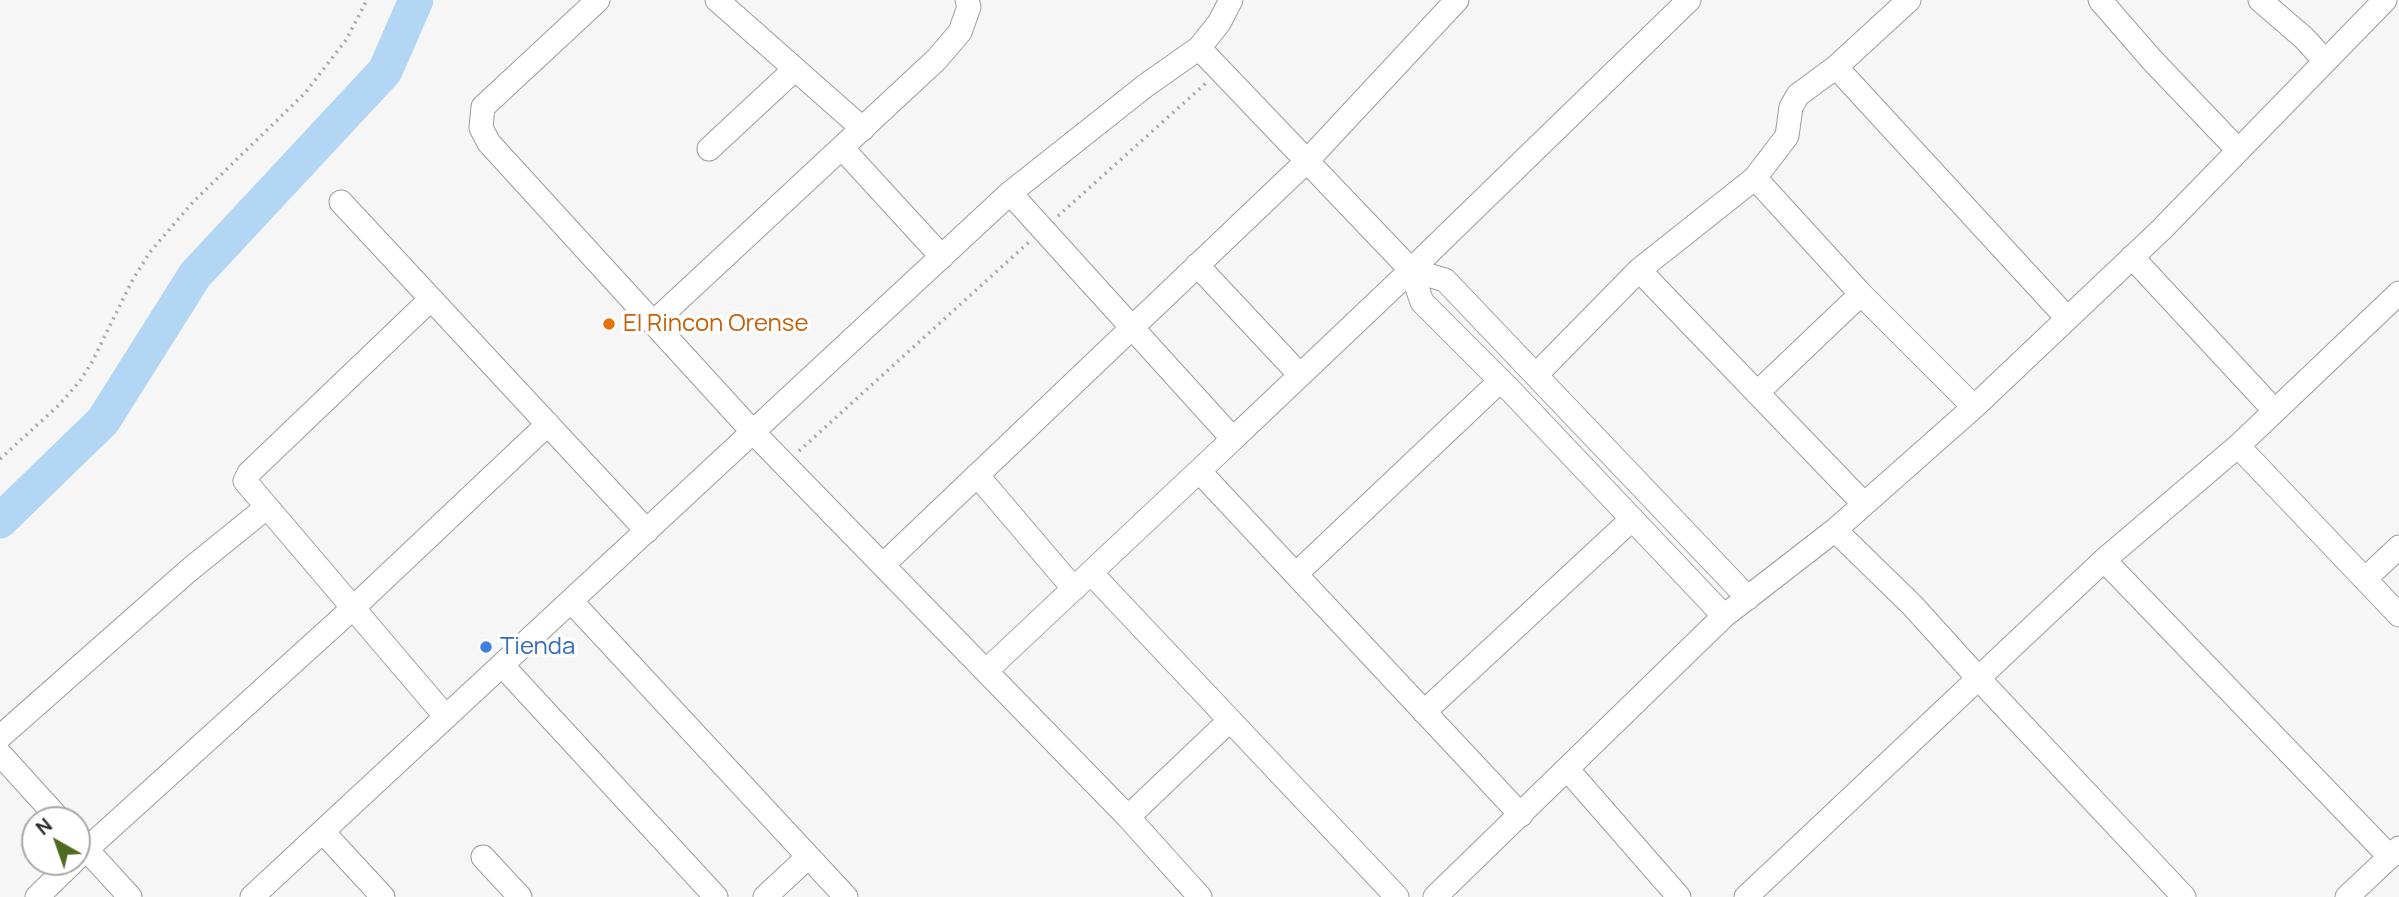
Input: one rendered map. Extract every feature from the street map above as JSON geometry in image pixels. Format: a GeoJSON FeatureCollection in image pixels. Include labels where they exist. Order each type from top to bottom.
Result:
{"type":"FeatureCollection","features":[{"type":"Feature","properties":{"kind":"street"},"geometry":{"type":"LineString","coordinates":[[598,0],[483,107],[481,128],[489,143],[753,432],[1128,817],[1200,897]]}},
{"type":"Feature","properties":{"kind":"street"},"geometry":{"type":"LineString","coordinates":[[717,0],[863,129]]}},
{"type":"Feature","properties":{"kind":"street"},"geometry":{"type":"LineString","coordinates":[[653,323],[950,45],[960,32],[969,7],[967,0]]}},
{"type":"Feature","properties":{"kind":"street"},"geometry":{"type":"LineString","coordinates":[[252,897],[1010,193],[1145,86],[1199,48],[1219,23],[1231,0]]}},
{"type":"Feature","properties":{"kind":"street"},"geometry":{"type":"LineString","coordinates":[[986,671],[1233,439],[1689,0]]}},
{"type":"Feature","properties":{"kind":"street"},"geometry":{"type":"LineString","coordinates":[[1536,375],[1639,270],[1755,178],[1787,136],[1791,107],[1798,95],[1836,67],[1909,0]]}},
{"type":"Feature","properties":{"kind":"street"},"geometry":{"type":"LineString","coordinates":[[2101,0],[2152,60],[2238,150]]}},
{"type":"Feature","properties":{"kind":"street"},"geometry":{"type":"LineString","coordinates":[[2260,0],[2304,38],[2325,61]]}},
{"type":"Feature","properties":{"kind":"street"},"geometry":{"type":"LineString","coordinates":[[1435,897],[1724,616],[1835,530],[1974,407],[2132,257],[2385,0]]}},
{"type":"Feature","properties":{"kind":"street"},"geometry":{"type":"LineString","coordinates":[[883,565],[1307,161],[1446,3]]}},
{"type":"Feature","properties":{"kind":"street"},"geometry":{"type":"LineString","coordinates":[[1199,48],[1410,270],[1422,302],[1511,391],[1724,616]]}},
{"type":"Feature","properties":{"kind":"street"},"geometry":{"type":"LineString","coordinates":[[1836,67],[2067,318]]}},
{"type":"Feature","properties":{"kind":"street"},"geometry":{"type":"LineString","coordinates":[[709,149],[795,69]]}},
{"type":"Feature","properties":{"kind":"street"},"geometry":{"type":"LineString","coordinates":[[842,148],[942,257]]}},
{"type":"Feature","properties":{"kind":"street"},"geometry":{"type":"LineString","coordinates":[[1755,178],[1861,294],[1974,407]]}},
{"type":"Feature","properties":{"kind":"street"},"geometry":{"type":"LineString","coordinates":[[1010,193],[1233,439]]}},
{"type":"Feature","properties":{"kind":"street"},"geometry":{"type":"LineString","coordinates":[[341,202],[647,531]]}},
{"type":"Feature","properties":{"kind":"street"},"geometry":{"type":"LineString","coordinates":[[2132,257],[2274,410]]}},
{"type":"Feature","properties":{"kind":"street"},"geometry":{"type":"LineString","coordinates":[[1197,265],[1300,375]]}},
{"type":"Feature","properties":{"kind":"street"},"geometry":{"type":"LineString","coordinates":[[1410,270],[1445,280],[1748,598]]}},
{"type":"Feature","properties":{"kind":"street"},"geometry":{"type":"LineString","coordinates":[[1639,270],[1864,504]]}},
{"type":"Feature","properties":{"kind":"street"},"geometry":{"type":"LineString","coordinates":[[1746,897],[2104,560],[2238,446],[2399,293]]}},
{"type":"Feature","properties":{"kind":"street"},"geometry":{"type":"LineString","coordinates":[[1757,393],[1861,294]]}},
{"type":"Feature","properties":{"kind":"street"},"geometry":{"type":"LineString","coordinates":[[431,299],[249,473],[245,481],[446,717]]}},
{"type":"Feature","properties":{"kind":"street"},"geometry":{"type":"LineString","coordinates":[[1296,574],[1500,381]]}},
{"type":"Feature","properties":{"kind":"street"},"geometry":{"type":"LineString","coordinates":[[91,840],[353,608],[548,424]]}},
{"type":"Feature","properties":{"kind":"street"},"geometry":{"type":"LineString","coordinates":[[2238,446],[2399,615]]}},
{"type":"Feature","properties":{"kind":"street"},"geometry":{"type":"LineString","coordinates":[[1199,471],[1521,815]]}},
{"type":"Feature","properties":{"kind":"street"},"geometry":{"type":"LineString","coordinates":[[977,475],[1074,589]]}},
{"type":"Feature","properties":{"kind":"street"},"geometry":{"type":"LineString","coordinates":[[0,737],[188,571],[267,507]]}},
{"type":"Feature","properties":{"kind":"street"},"geometry":{"type":"LineString","coordinates":[[1424,712],[1631,520]]}},
{"type":"Feature","properties":{"kind":"street"},"geometry":{"type":"LineString","coordinates":[[1835,530],[1912,605],[2184,897]]}},
{"type":"Feature","properties":{"kind":"street"},"geometry":{"type":"LineString","coordinates":[[2365,579],[2399,547]]}},
{"type":"Feature","properties":{"kind":"street"},"geometry":{"type":"LineString","coordinates":[[2104,560],[2394,852],[2347,897]]}},
{"type":"Feature","properties":{"kind":"street"},"geometry":{"type":"LineString","coordinates":[[1091,573],[1397,897]]}},
{"type":"Feature","properties":{"kind":"street"},"geometry":{"type":"LineString","coordinates":[[571,601],[846,897]]}},
{"type":"Feature","properties":{"kind":"street"},"geometry":{"type":"LineString","coordinates":[[502,665],[716,897]]}},
{"type":"Feature","properties":{"kind":"street"},"geometry":{"type":"LineString","coordinates":[[1128,817],[1230,720]]}},
{"type":"Feature","properties":{"kind":"street"},"geometry":{"type":"LineString","coordinates":[[0,754],[47,806]]}},
{"type":"Feature","properties":{"kind":"street"},"geometry":{"type":"LineString","coordinates":[[1568,770],[1679,897]]}},
{"type":"Feature","properties":{"kind":"street"},"geometry":{"type":"LineString","coordinates":[[323,832],[383,897]]}},
{"type":"Feature","properties":{"kind":"street"},"geometry":{"type":"LineString","coordinates":[[483,857],[520,897]]}},
{"type":"Feature","properties":{"kind":"street"},"geometry":{"type":"LineString","coordinates":[[765,897],[808,857]]}},
{"type":"Feature","properties":{"kind":"street"},"geometry":{"type":"LineString","coordinates":[[91,863],[130,897]]}},
{"type":"Feature","properties":{"kind":"street"},"geometry":{"type":"LineString","coordinates":[[37,897],[56,876]]}},
{"type":"Feature","properties":{"kind":"path"},"geometry":{"type":"LineString","coordinates":[[0,459],[59,405],[80,381],[132,281],[150,253],[193,202],[305,93],[346,40],[367,0]]}},
{"type":"Feature","properties":{"kind":"path"},"geometry":{"type":"LineString","coordinates":[[784,464],[1220,71]]}},
{"type":"Feature","properties":{"kind":"waterway"},"geometry":{"type":"LineString","coordinates":[[0,521],[103,421],[195,275],[385,71],[416,0]]}},
{"type":"Feature","properties":{"kind":"place","name":"El Rincon Orense"},"geometry":{"type":"Point","coordinates":[609,324]}},
{"type":"Feature","properties":{"kind":"place","name":"Tienda"},"geometry":{"type":"Point","coordinates":[486,647]}}]}
